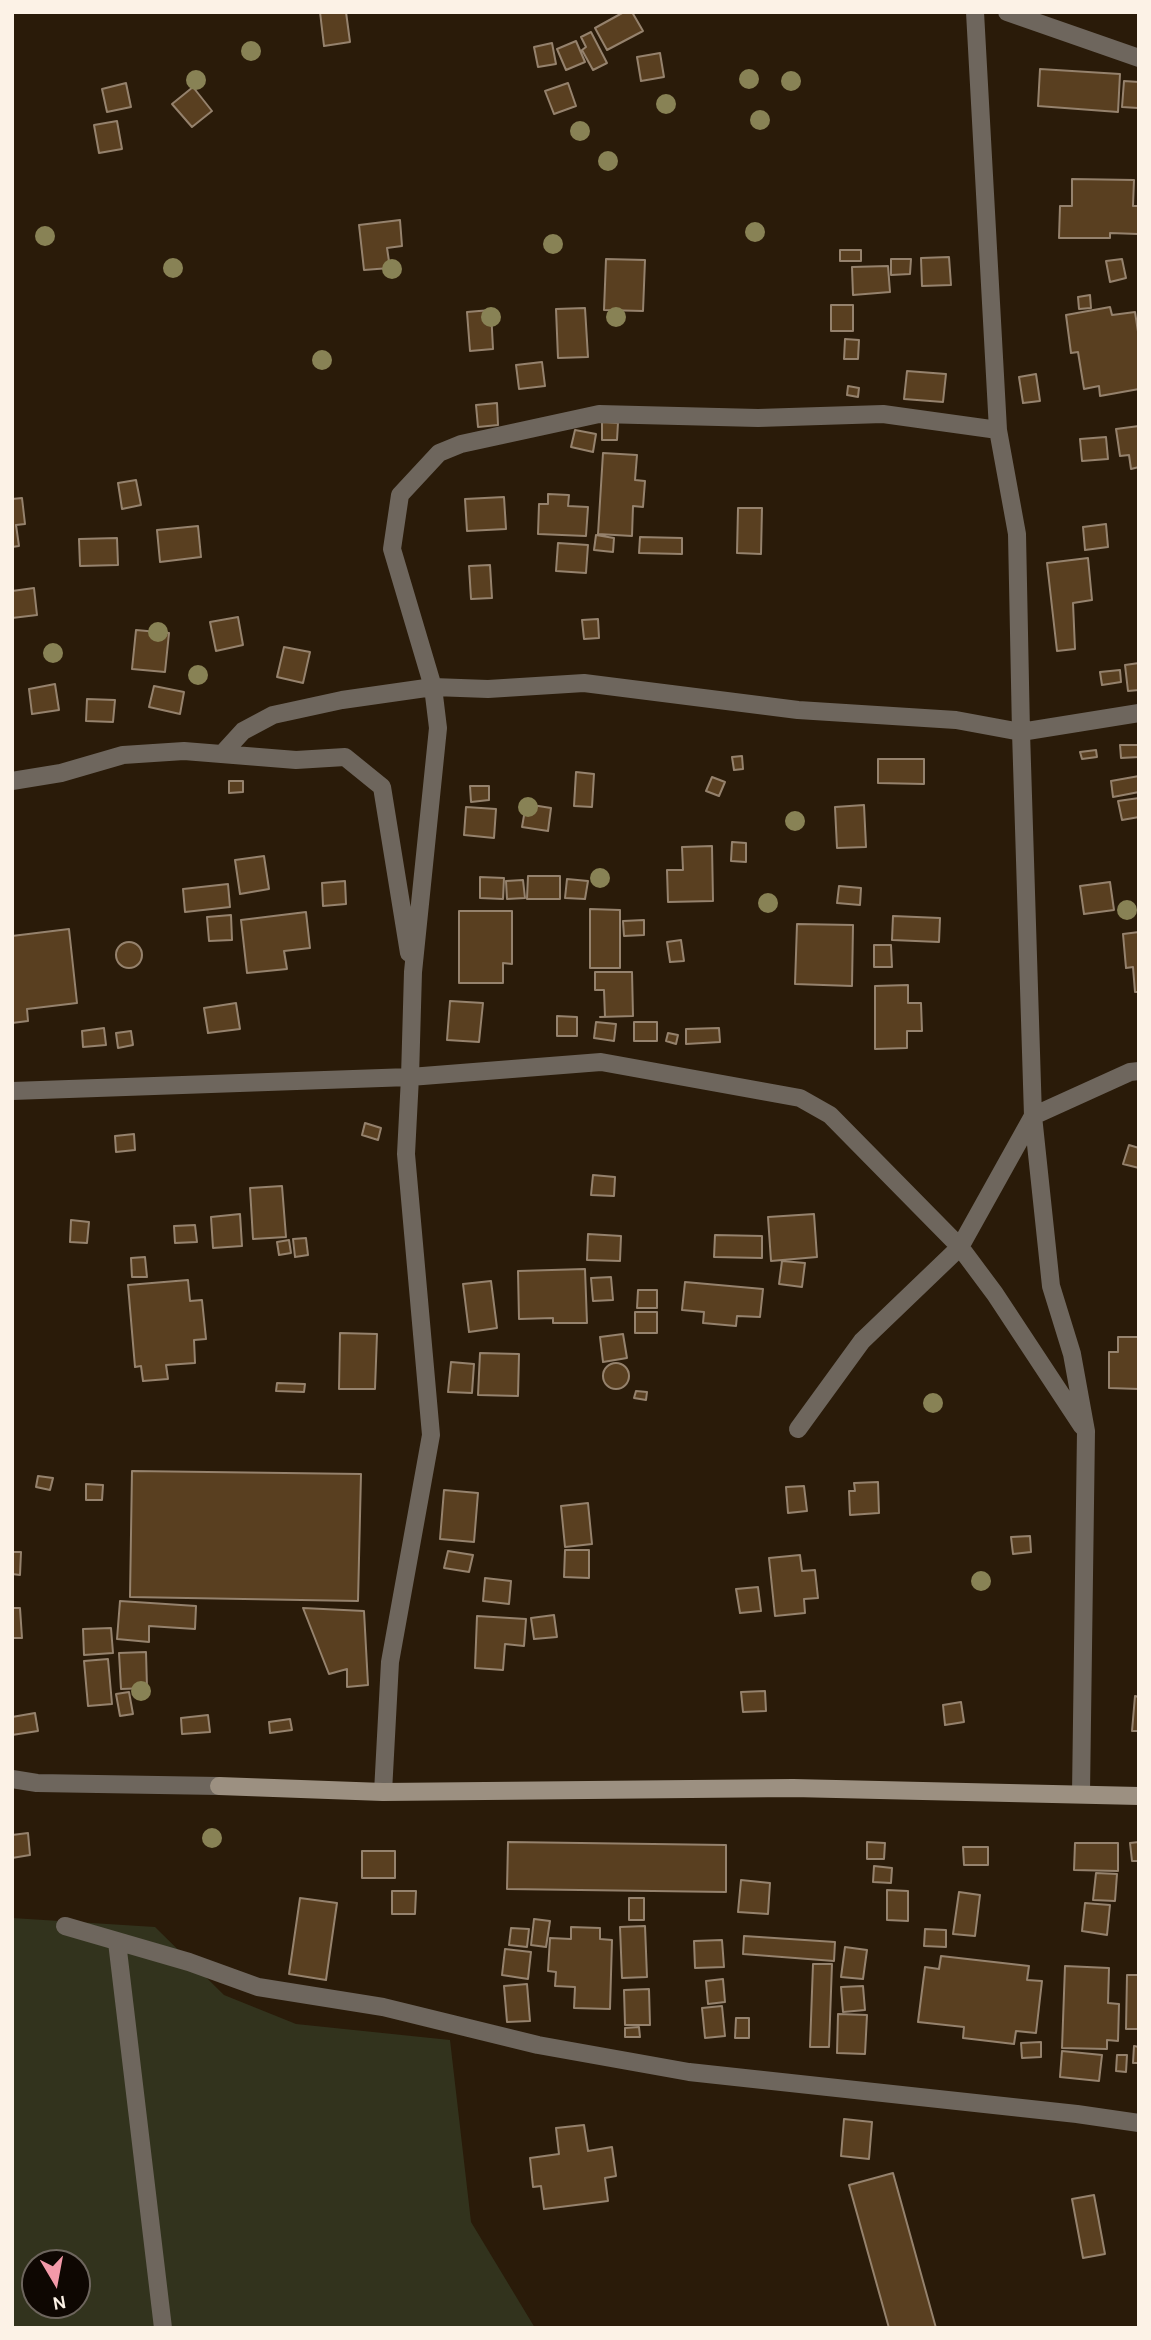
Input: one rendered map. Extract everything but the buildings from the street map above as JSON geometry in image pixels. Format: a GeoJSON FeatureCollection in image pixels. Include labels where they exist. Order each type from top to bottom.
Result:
{"type":"FeatureCollection","features":[{"type":"Feature","properties":{"kind":"street"},"geometry":{"type":"LineString","coordinates":[[975,12],[998,430],[1017,534],[1020,732],[1033,1116],[1051,1286],[1072,1354],[1086,1432],[1081,1793]]}},
{"type":"Feature","properties":{"kind":"street"},"geometry":{"type":"LineString","coordinates":[[1007,12],[1139,58]]}},
{"type":"Feature","properties":{"kind":"street"},"geometry":{"type":"LineString","coordinates":[[383,1792],[390,1662],[431,1435],[405,1154],[411,1077],[413,972],[438,728],[433,687],[392,549],[400,495],[439,453],[461,444],[599,414],[758,418],[883,414],[998,430]]}},
{"type":"Feature","properties":{"kind":"street"},"geometry":{"type":"LineString","coordinates":[[222,754],[243,731],[273,715],[342,700],[433,687],[488,689],[584,683],[798,710],[956,720],[1020,732],[1139,713]]}},
{"type":"Feature","properties":{"kind":"street"},"geometry":{"type":"LineString","coordinates":[[12,781],[61,773],[123,755],[184,751],[296,760],[345,757],[382,787],[413,972]]}},
{"type":"Feature","properties":{"kind":"street"},"geometry":{"type":"LineString","coordinates":[[12,1091],[411,1077],[601,1062],[800,1098],[830,1115],[960,1247],[995,1294],[1086,1432]]}},
{"type":"Feature","properties":{"kind":"street"},"geometry":{"type":"LineString","coordinates":[[798,1429],[862,1341],[960,1247],[1033,1116],[1130,1072],[1139,1071]]}},
{"type":"Feature","properties":{"kind":"street"},"geometry":{"type":"LineString","coordinates":[[12,1779],[37,1783],[383,1792],[793,1788],[1139,1796]]}},
{"type":"Feature","properties":{"kind":"street"},"geometry":{"type":"LineString","coordinates":[[65,1926],[189,1962],[258,1987],[383,2007],[538,2045],[689,2071],[1139,2123]]}},
{"type":"Feature","properties":{"kind":"street"},"geometry":{"type":"LineString","coordinates":[[117,1942],[163,2328]]}},
{"type":"Feature","properties":{"kind":"green space"},"geometry":{"type":"Polygon","coordinates":[[[12,1918],[155,1927],[224,1995],[296,2024],[450,2040],[471,2222],[535,2328],[12,2328],[12,1918]]]}}]}
